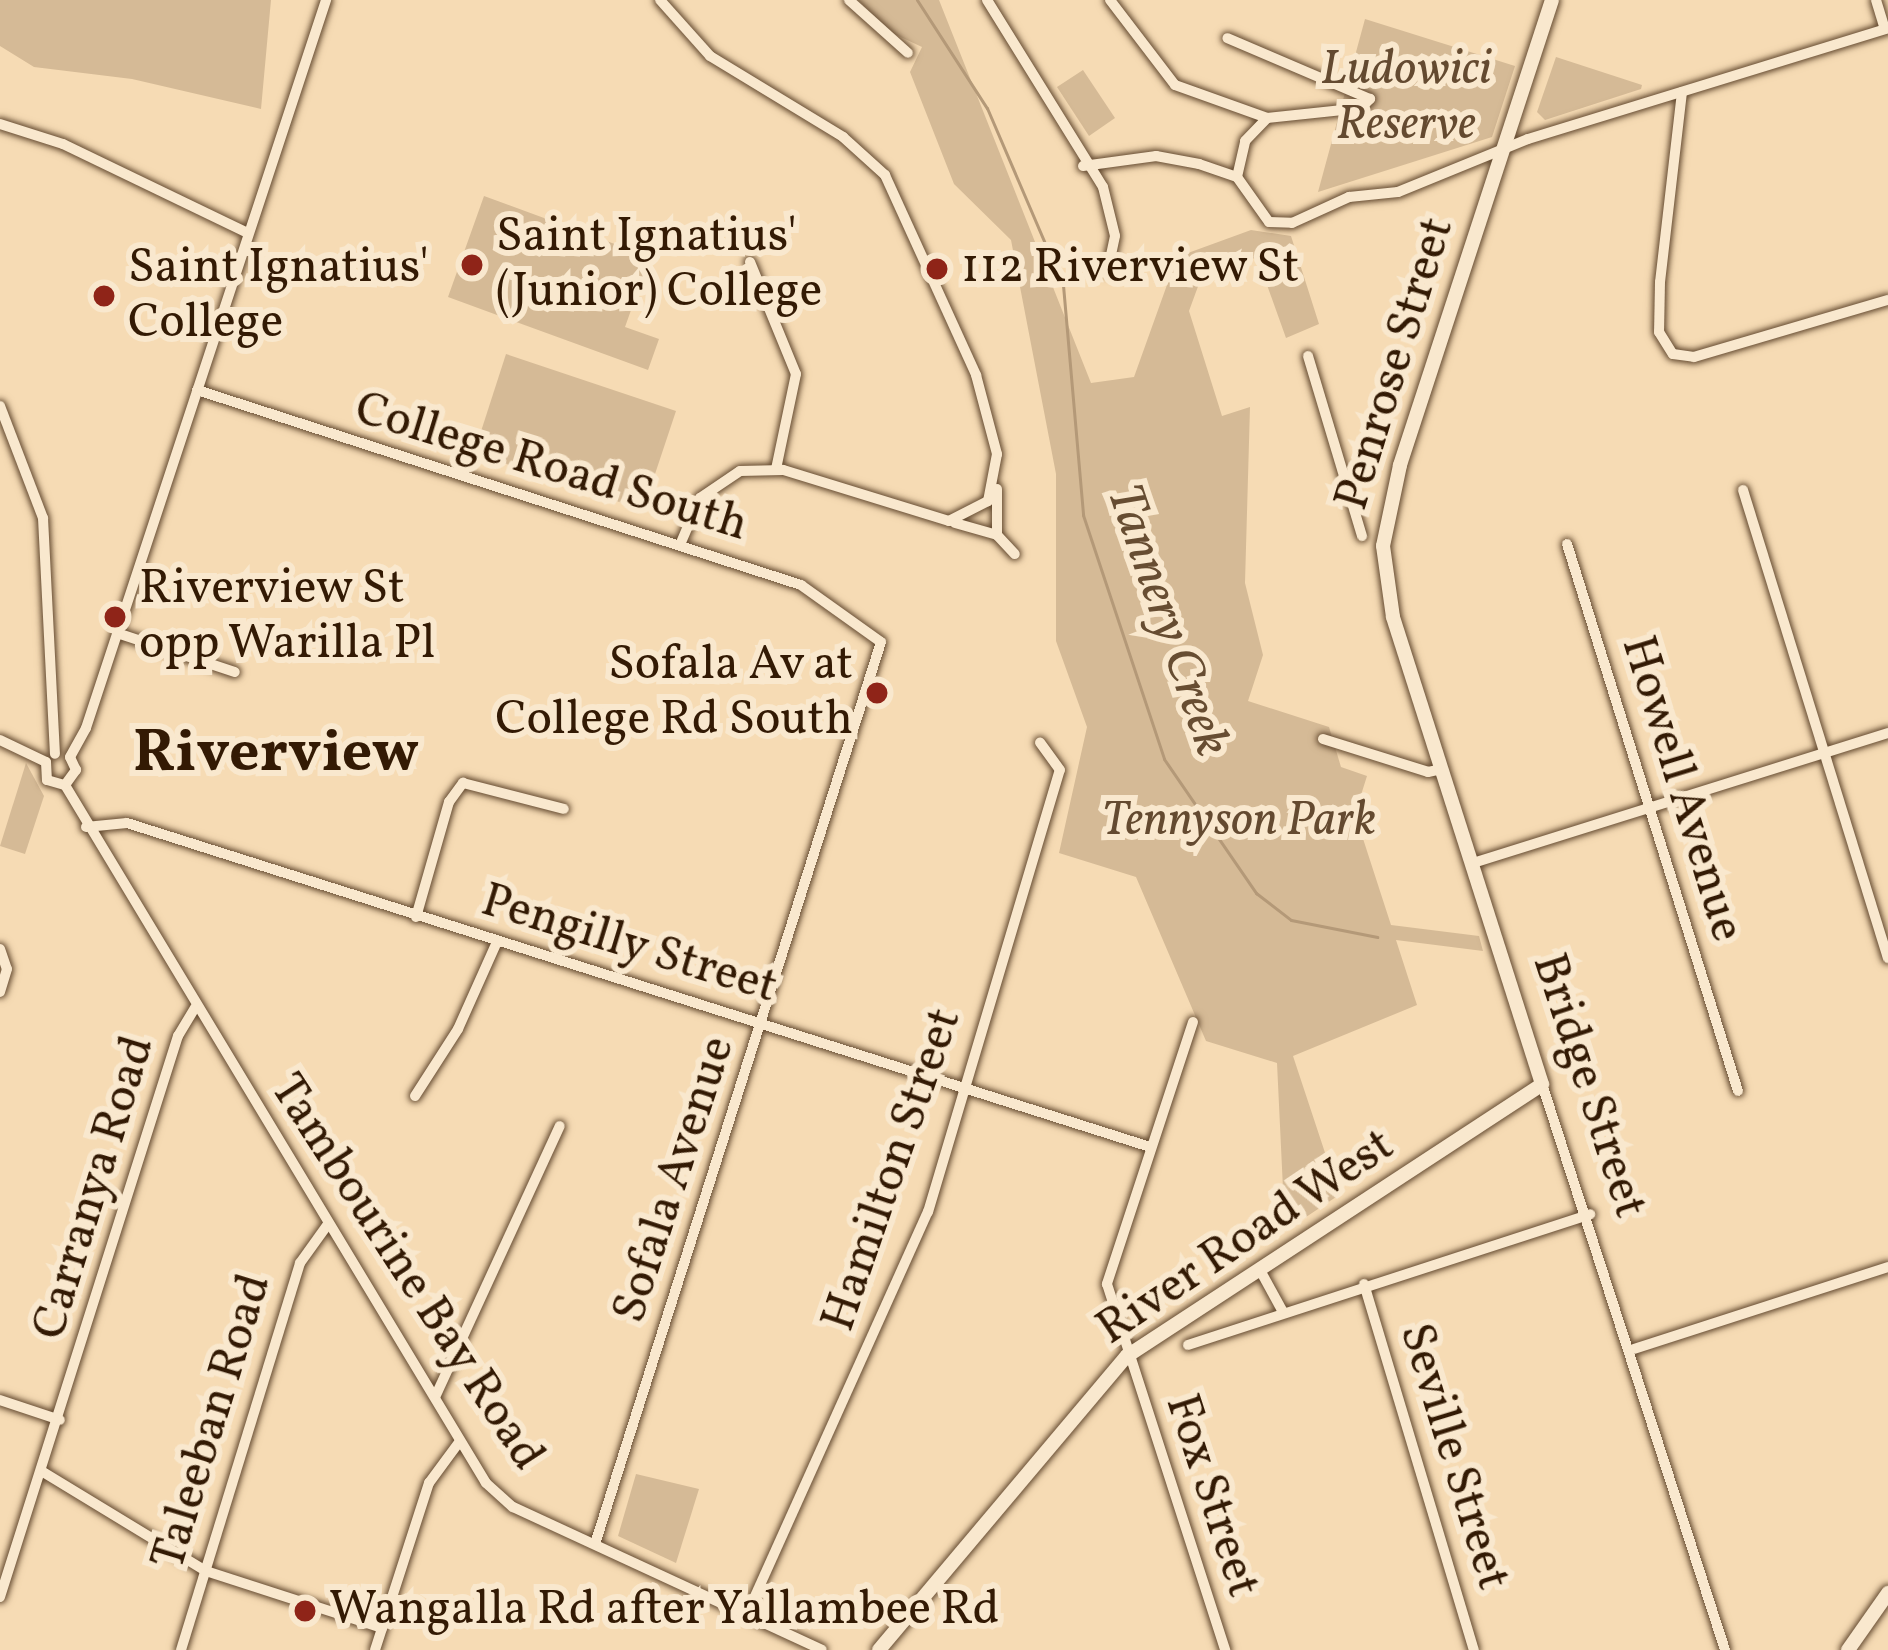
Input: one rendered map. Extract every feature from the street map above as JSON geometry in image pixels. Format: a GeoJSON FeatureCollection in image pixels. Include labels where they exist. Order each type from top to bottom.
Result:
{"type":"FeatureCollection","features":[{"type":"Feature","properties":{"kind":"main road","name":"Penrose Street"},"geometry":{"type":"LineString","coordinates":[[1383,546],[1400,465],[1552,0]]}},
{"type":"Feature","properties":{"kind":"main road","name":"Bridge Street"},"geometry":{"type":"LineString","coordinates":[[1383,546],[1393,617],[1542,1084]]}},
{"type":"Feature","properties":{"kind":"main road","name":"River Road West"},"geometry":{"type":"LineString","coordinates":[[879,1650],[1127,1356],[1542,1084]]}},
{"type":"Feature","properties":{"kind":"main road"},"geometry":{"type":"LineString","coordinates":[[1848,1650],[1888,1592]]}},
{"type":"Feature","properties":{"kind":"street"},"geometry":{"type":"LineString","coordinates":[[65,785],[76,770],[70,757],[117,633],[326,0]]}},
{"type":"Feature","properties":{"kind":"street"},"geometry":{"type":"LineString","coordinates":[[659,0],[710,56],[843,136],[886,175],[992,414],[997,535]]}},
{"type":"Feature","properties":{"kind":"street"},"geometry":{"type":"LineString","coordinates":[[849,0],[908,53]]}},
{"type":"Feature","properties":{"kind":"street"},"geometry":{"type":"LineString","coordinates":[[987,0],[1084,166],[1103,187],[1115,236],[1108,270]]}},
{"type":"Feature","properties":{"kind":"street"},"geometry":{"type":"LineString","coordinates":[[1110,0],[1175,85],[1267,118],[1361,108],[1370,99],[1227,38]]}},
{"type":"Feature","properties":{"kind":"street"},"geometry":{"type":"LineString","coordinates":[[1267,118],[1245,141],[1237,177],[1253,209],[1269,222],[1292,223],[1349,197],[1398,192],[1504,150],[1886,28],[1876,0]]}},
{"type":"Feature","properties":{"kind":"street"},"geometry":{"type":"LineString","coordinates":[[1682,92],[1660,281],[1660,332],[1673,354],[1694,357],[1888,300]]}},
{"type":"Feature","properties":{"kind":"street"},"geometry":{"type":"LineString","coordinates":[[0,124],[63,144],[248,233]]}},
{"type":"Feature","properties":{"kind":"street"},"geometry":{"type":"LineString","coordinates":[[1084,166],[1156,156],[1237,177]]}},
{"type":"Feature","properties":{"kind":"street"},"geometry":{"type":"LineString","coordinates":[[750,262],[796,374],[776,469]]}},
{"type":"Feature","properties":{"kind":"street"},"geometry":{"type":"LineString","coordinates":[[1308,356],[1362,536]]}},
{"type":"Feature","properties":{"kind":"street","name":"College Road South"},"geometry":{"type":"LineString","coordinates":[[197,390],[801,585],[875,633]]}},
{"type":"Feature","properties":{"kind":"street"},"geometry":{"type":"LineString","coordinates":[[0,406],[43,518],[51,758]]}},
{"type":"Feature","properties":{"kind":"street"},"geometry":{"type":"LineString","coordinates":[[680,545],[710,488],[740,471],[776,469],[997,535],[1015,554]]}},
{"type":"Feature","properties":{"kind":"street"},"geometry":{"type":"LineString","coordinates":[[949,521],[981,509],[997,479]]}},
{"type":"Feature","properties":{"kind":"street"},"geometry":{"type":"LineString","coordinates":[[1743,490],[1888,958]]}},
{"type":"Feature","properties":{"kind":"street","name":"Howell Avenue"},"geometry":{"type":"LineString","coordinates":[[1567,544],[1738,1091]]}},
{"type":"Feature","properties":{"kind":"street"},"geometry":{"type":"LineString","coordinates":[[117,633],[235,672]]}},
{"type":"Feature","properties":{"kind":"street","name":"Sofala Avenue"},"geometry":{"type":"LineString","coordinates":[[595,1544],[881,656],[875,633]]}},
{"type":"Feature","properties":{"kind":"street"},"geometry":{"type":"LineString","coordinates":[[1472,862],[1888,733]]}},
{"type":"Feature","properties":{"kind":"street"},"geometry":{"type":"LineString","coordinates":[[1323,739],[1428,772],[1442,769]]}},
{"type":"Feature","properties":{"kind":"street"},"geometry":{"type":"LineString","coordinates":[[0,740],[51,758],[70,757]]}},
{"type":"Feature","properties":{"kind":"street","name":"Hamilton Street"},"geometry":{"type":"LineString","coordinates":[[747,1614],[910,1260],[1060,770],[1040,742]]}},
{"type":"Feature","properties":{"kind":"street","name":"Tambourine Bay Road"},"geometry":{"type":"LineString","coordinates":[[51,758],[47,780],[65,785],[195,1008],[460,1441],[499,1496],[822,1650]]}},
{"type":"Feature","properties":{"kind":"street"},"geometry":{"type":"LineString","coordinates":[[416,916],[448,802],[463,783],[564,809]]}},
{"type":"Feature","properties":{"kind":"street","name":"Pengilly Street"},"geometry":{"type":"LineString","coordinates":[[86,827],[128,823],[1150,1147]]}},
{"type":"Feature","properties":{"kind":"street"},"geometry":{"type":"LineString","coordinates":[[415,1096],[458,1029],[497,942]]}},
{"type":"Feature","properties":{"kind":"street"},"geometry":{"type":"LineString","coordinates":[[0,949],[7,969],[0,992]]}},
{"type":"Feature","properties":{"kind":"street","name":"Carranya Road"},"geometry":{"type":"LineString","coordinates":[[1,1588],[60,1420],[178,1036],[195,1008]]}},
{"type":"Feature","properties":{"kind":"street","name":"Fox Street"},"geometry":{"type":"LineString","coordinates":[[1193,1022],[1106,1285],[1225,1650]]}},
{"type":"Feature","properties":{"kind":"street","name":"Bridge Street"},"geometry":{"type":"LineString","coordinates":[[1542,1084],[1634,1349],[1725,1650]]}},
{"type":"Feature","properties":{"kind":"street"},"geometry":{"type":"LineString","coordinates":[[436,1396],[560,1126]]}},
{"type":"Feature","properties":{"kind":"street"},"geometry":{"type":"LineString","coordinates":[[1188,1345],[1590,1214]]}},
{"type":"Feature","properties":{"kind":"street","name":"Taleeban Road"},"geometry":{"type":"LineString","coordinates":[[181,1650],[300,1263],[328,1224]]}},
{"type":"Feature","properties":{"kind":"street"},"geometry":{"type":"LineString","coordinates":[[1634,1349],[1888,1267]]}},
{"type":"Feature","properties":{"kind":"street"},"geometry":{"type":"LineString","coordinates":[[1260,1270],[1283,1312]]}},
{"type":"Feature","properties":{"kind":"street","name":"Seville Street"},"geometry":{"type":"LineString","coordinates":[[1364,1284],[1474,1650]]}},
{"type":"Feature","properties":{"kind":"street"},"geometry":{"type":"LineString","coordinates":[[0,1400],[60,1420]]}},
{"type":"Feature","properties":{"kind":"street"},"geometry":{"type":"LineString","coordinates":[[375,1650],[430,1483],[460,1441]]}},
{"type":"Feature","properties":{"kind":"street"},"geometry":{"type":"LineString","coordinates":[[43,1472],[206,1571],[382,1628]]}},
{"type":"Feature","properties":{"kind":"green space"},"geometry":{"type":"Polygon","coordinates":[[[0,0],[271,0],[261,109],[132,79],[34,67],[0,46],[0,0]]]}},
{"type":"Feature","properties":{"kind":"green space","name":"Tennyson Park"},"geometry":{"type":"Polygon","coordinates":[[[858,0],[939,0],[1091,383],[1134,377],[1177,257],[1251,230],[1291,236],[1319,324],[1286,338],[1257,257],[1200,281],[1189,311],[1222,416],[1250,407],[1245,583],[1263,655],[1248,701],[1329,727],[1341,767],[1367,776],[1355,814],[1391,925],[1479,936],[1483,951],[1396,940],[1417,1005],[1293,1056],[1339,1195],[1285,1231],[1277,1063],[1206,1041],[1136,877],[1059,853],[1087,727],[1056,641],[1056,474],[1011,240],[954,184],[910,72],[922,47],[892,33],[858,0]]]}},
{"type":"Feature","properties":{"kind":"green space","name":"Ludowici Reserve"},"geometry":{"type":"Polygon","coordinates":[[[1365,19],[1515,66],[1492,137],[1318,192],[1365,19]]]}},
{"type":"Feature","properties":{"kind":"green space"},"geometry":{"type":"Polygon","coordinates":[[[1556,57],[1642,85],[1641,89],[1545,120],[1537,112],[1556,57]]]}},
{"type":"Feature","properties":{"kind":"green space"},"geometry":{"type":"Polygon","coordinates":[[[1083,70],[1115,118],[1089,136],[1057,87],[1083,70]]]}},
{"type":"Feature","properties":{"kind":"green space"},"geometry":{"type":"Polygon","coordinates":[[[484,196],[650,257],[625,327],[659,339],[648,370],[448,297],[484,196]]]}},
{"type":"Feature","properties":{"kind":"green space"},"geometry":{"type":"Polygon","coordinates":[[[506,354],[676,411],[643,510],[474,453],[506,354]]]}},
{"type":"Feature","properties":{"kind":"green space"},"geometry":{"type":"Polygon","coordinates":[[[26,763],[44,796],[25,854],[0,846],[26,763]]]}},
{"type":"Feature","properties":{"kind":"green space"},"geometry":{"type":"Polygon","coordinates":[[[636,1474],[699,1489],[676,1563],[618,1536],[636,1474]]]}},
{"type":"Feature","properties":{"kind":"waterway","name":"Tannery Creek"},"geometry":{"type":"LineString","coordinates":[[917,0],[987,108],[1063,285],[1083,515],[1164,759],[1256,893],[1291,920],[1377,937]]}},
{"type":"Feature","properties":{"kind":"place","name":"Saint Ignatius' (Junior) College"},"geometry":{"type":"Point","coordinates":[472,265]}},
{"type":"Feature","properties":{"kind":"place","name":"112 Riverview St"},"geometry":{"type":"Point","coordinates":[937,269]}},
{"type":"Feature","properties":{"kind":"place","name":"Saint Ignatius' College"},"geometry":{"type":"Point","coordinates":[104,296]}},
{"type":"Feature","properties":{"kind":"place","name":"Riverview St opp Warilla Pl"},"geometry":{"type":"Point","coordinates":[115,617]}},
{"type":"Feature","properties":{"kind":"place","name":"Sofala Av at College Rd South"},"geometry":{"type":"Point","coordinates":[877,693]}},
{"type":"Feature","properties":{"kind":"place","name":"Wangalla Rd after Yallambee Rd"},"geometry":{"type":"Point","coordinates":[305,1611]}},
{"type":"Feature","properties":{"kind":"district","name":"Riverview"},"geometry":{"type":"Point","coordinates":[276,754]}}]}
